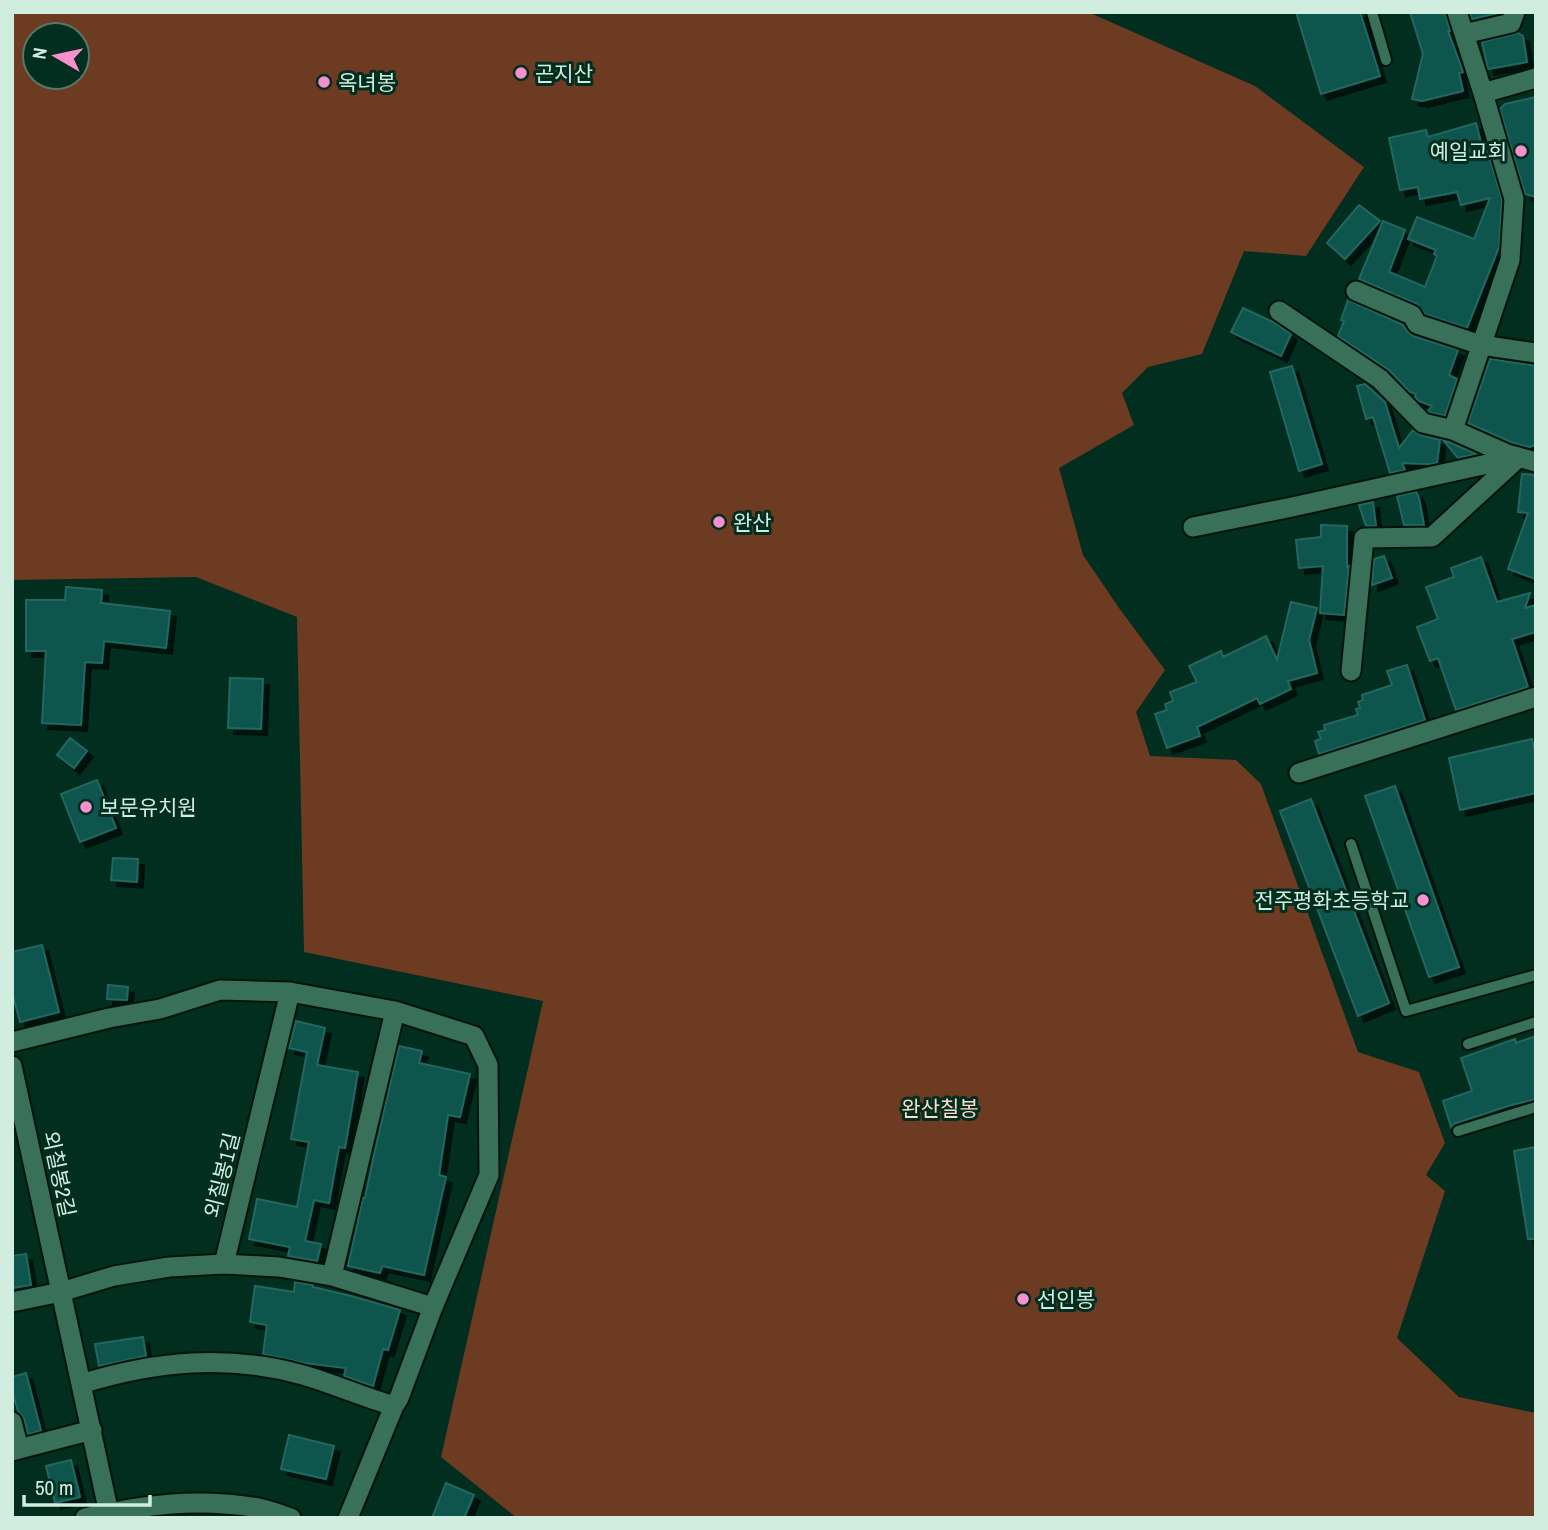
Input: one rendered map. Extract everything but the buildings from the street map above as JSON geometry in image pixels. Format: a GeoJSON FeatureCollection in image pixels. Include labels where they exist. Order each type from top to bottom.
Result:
{"type":"FeatureCollection","features":[{"type":"Feature","properties":{"kind":"street"},"geometry":{"type":"LineString","coordinates":[[1453,430],[1510,260],[1514,199],[1457,12]]}},
{"type":"Feature","properties":{"kind":"street"},"geometry":{"type":"LineString","coordinates":[[1464,34],[1511,23],[1515,12]]}},
{"type":"Feature","properties":{"kind":"street"},"geometry":{"type":"LineString","coordinates":[[1483,93],[1536,78]]}},
{"type":"Feature","properties":{"kind":"street"},"geometry":{"type":"LineString","coordinates":[[1356,291],[1412,315],[1417,324],[1481,345],[1536,353]]}},
{"type":"Feature","properties":{"kind":"street"},"geometry":{"type":"LineString","coordinates":[[1279,311],[1380,379],[1423,423],[1453,430],[1507,454],[1527,459]]}},
{"type":"Feature","properties":{"kind":"street"},"geometry":{"type":"LineString","coordinates":[[1193,527],[1527,459]]}},
{"type":"Feature","properties":{"kind":"street"},"geometry":{"type":"LineString","coordinates":[[1351,671],[1364,538],[1432,537],[1527,459]]}},
{"type":"Feature","properties":{"kind":"street"},"geometry":{"type":"LineString","coordinates":[[1298,772],[1536,697]]}},
{"type":"Feature","properties":{"kind":"street"},"geometry":{"type":"LineString","coordinates":[[12,1042],[109,1018],[160,1009],[220,990],[290,992],[395,1011],[474,1036],[488,1065],[489,1175],[348,1518]]}},
{"type":"Feature","properties":{"kind":"street","name":"외칠봉1길"},"geometry":{"type":"LineString","coordinates":[[224,1264],[290,992]]}},
{"type":"Feature","properties":{"kind":"street"},"geometry":{"type":"LineString","coordinates":[[332,1276],[395,1011]]}},
{"type":"Feature","properties":{"kind":"street","name":"외칠봉2길"},"geometry":{"type":"LineString","coordinates":[[12,1066],[110,1515]]}},
{"type":"Feature","properties":{"kind":"street"},"geometry":{"type":"LineString","coordinates":[[12,1302],[128,1274],[169,1267],[224,1264],[279,1267],[332,1276],[433,1307]]}},
{"type":"Feature","properties":{"kind":"street"},"geometry":{"type":"LineString","coordinates":[[81,1384],[122,1372],[175,1363],[207,1362],[260,1366],[302,1375],[394,1406]]}},
{"type":"Feature","properties":{"kind":"street"},"geometry":{"type":"LineString","coordinates":[[12,1422],[15,1450],[92,1430]]}},
{"type":"Feature","properties":{"kind":"street"},"geometry":{"type":"LineString","coordinates":[[85,1518],[148,1506],[189,1502],[261,1508],[291,1518]]}},
{"type":"Feature","properties":{"kind":"lane"},"geometry":{"type":"LineString","coordinates":[[1372,12],[1386,60]]}},
{"type":"Feature","properties":{"kind":"lane"},"geometry":{"type":"LineString","coordinates":[[1351,844],[1406,1010],[1536,975]]}},
{"type":"Feature","properties":{"kind":"lane"},"geometry":{"type":"LineString","coordinates":[[1468,1044],[1536,1022]]}},
{"type":"Feature","properties":{"kind":"lane"},"geometry":{"type":"LineString","coordinates":[[1458,1131],[1536,1107]]}},
{"type":"Feature","properties":{"kind":"green space","name":"완산칠봉"},"geometry":{"type":"Polygon","coordinates":[[[12,12],[1088,12],[1255,86],[1364,167],[1306,256],[1244,251],[1202,354],[1148,367],[1122,393],[1134,425],[1059,468],[1083,555],[1165,670],[1136,712],[1150,756],[1236,760],[1261,784],[1358,1052],[1419,1072],[1445,1143],[1426,1175],[1445,1191],[1397,1338],[1459,1397],[1536,1413],[1536,1518],[517,1518],[441,1457],[543,1001],[304,952],[297,617],[196,577],[12,580],[12,12]]]}},
{"type":"Feature","properties":{"kind":"place","name":"곤지산"},"geometry":{"type":"Point","coordinates":[521,73]}},
{"type":"Feature","properties":{"kind":"place","name":"옥녀봉"},"geometry":{"type":"Point","coordinates":[324,82]}},
{"type":"Feature","properties":{"kind":"place","name":"예일교회"},"geometry":{"type":"Point","coordinates":[1521,151]}},
{"type":"Feature","properties":{"kind":"place","name":"완산"},"geometry":{"type":"Point","coordinates":[719,522]}},
{"type":"Feature","properties":{"kind":"place","name":"보문유치원"},"geometry":{"type":"Point","coordinates":[86,807]}},
{"type":"Feature","properties":{"kind":"place","name":"전주평화초등학교"},"geometry":{"type":"Point","coordinates":[1423,900]}},
{"type":"Feature","properties":{"kind":"place","name":"선인봉"},"geometry":{"type":"Point","coordinates":[1023,1299]}}]}
